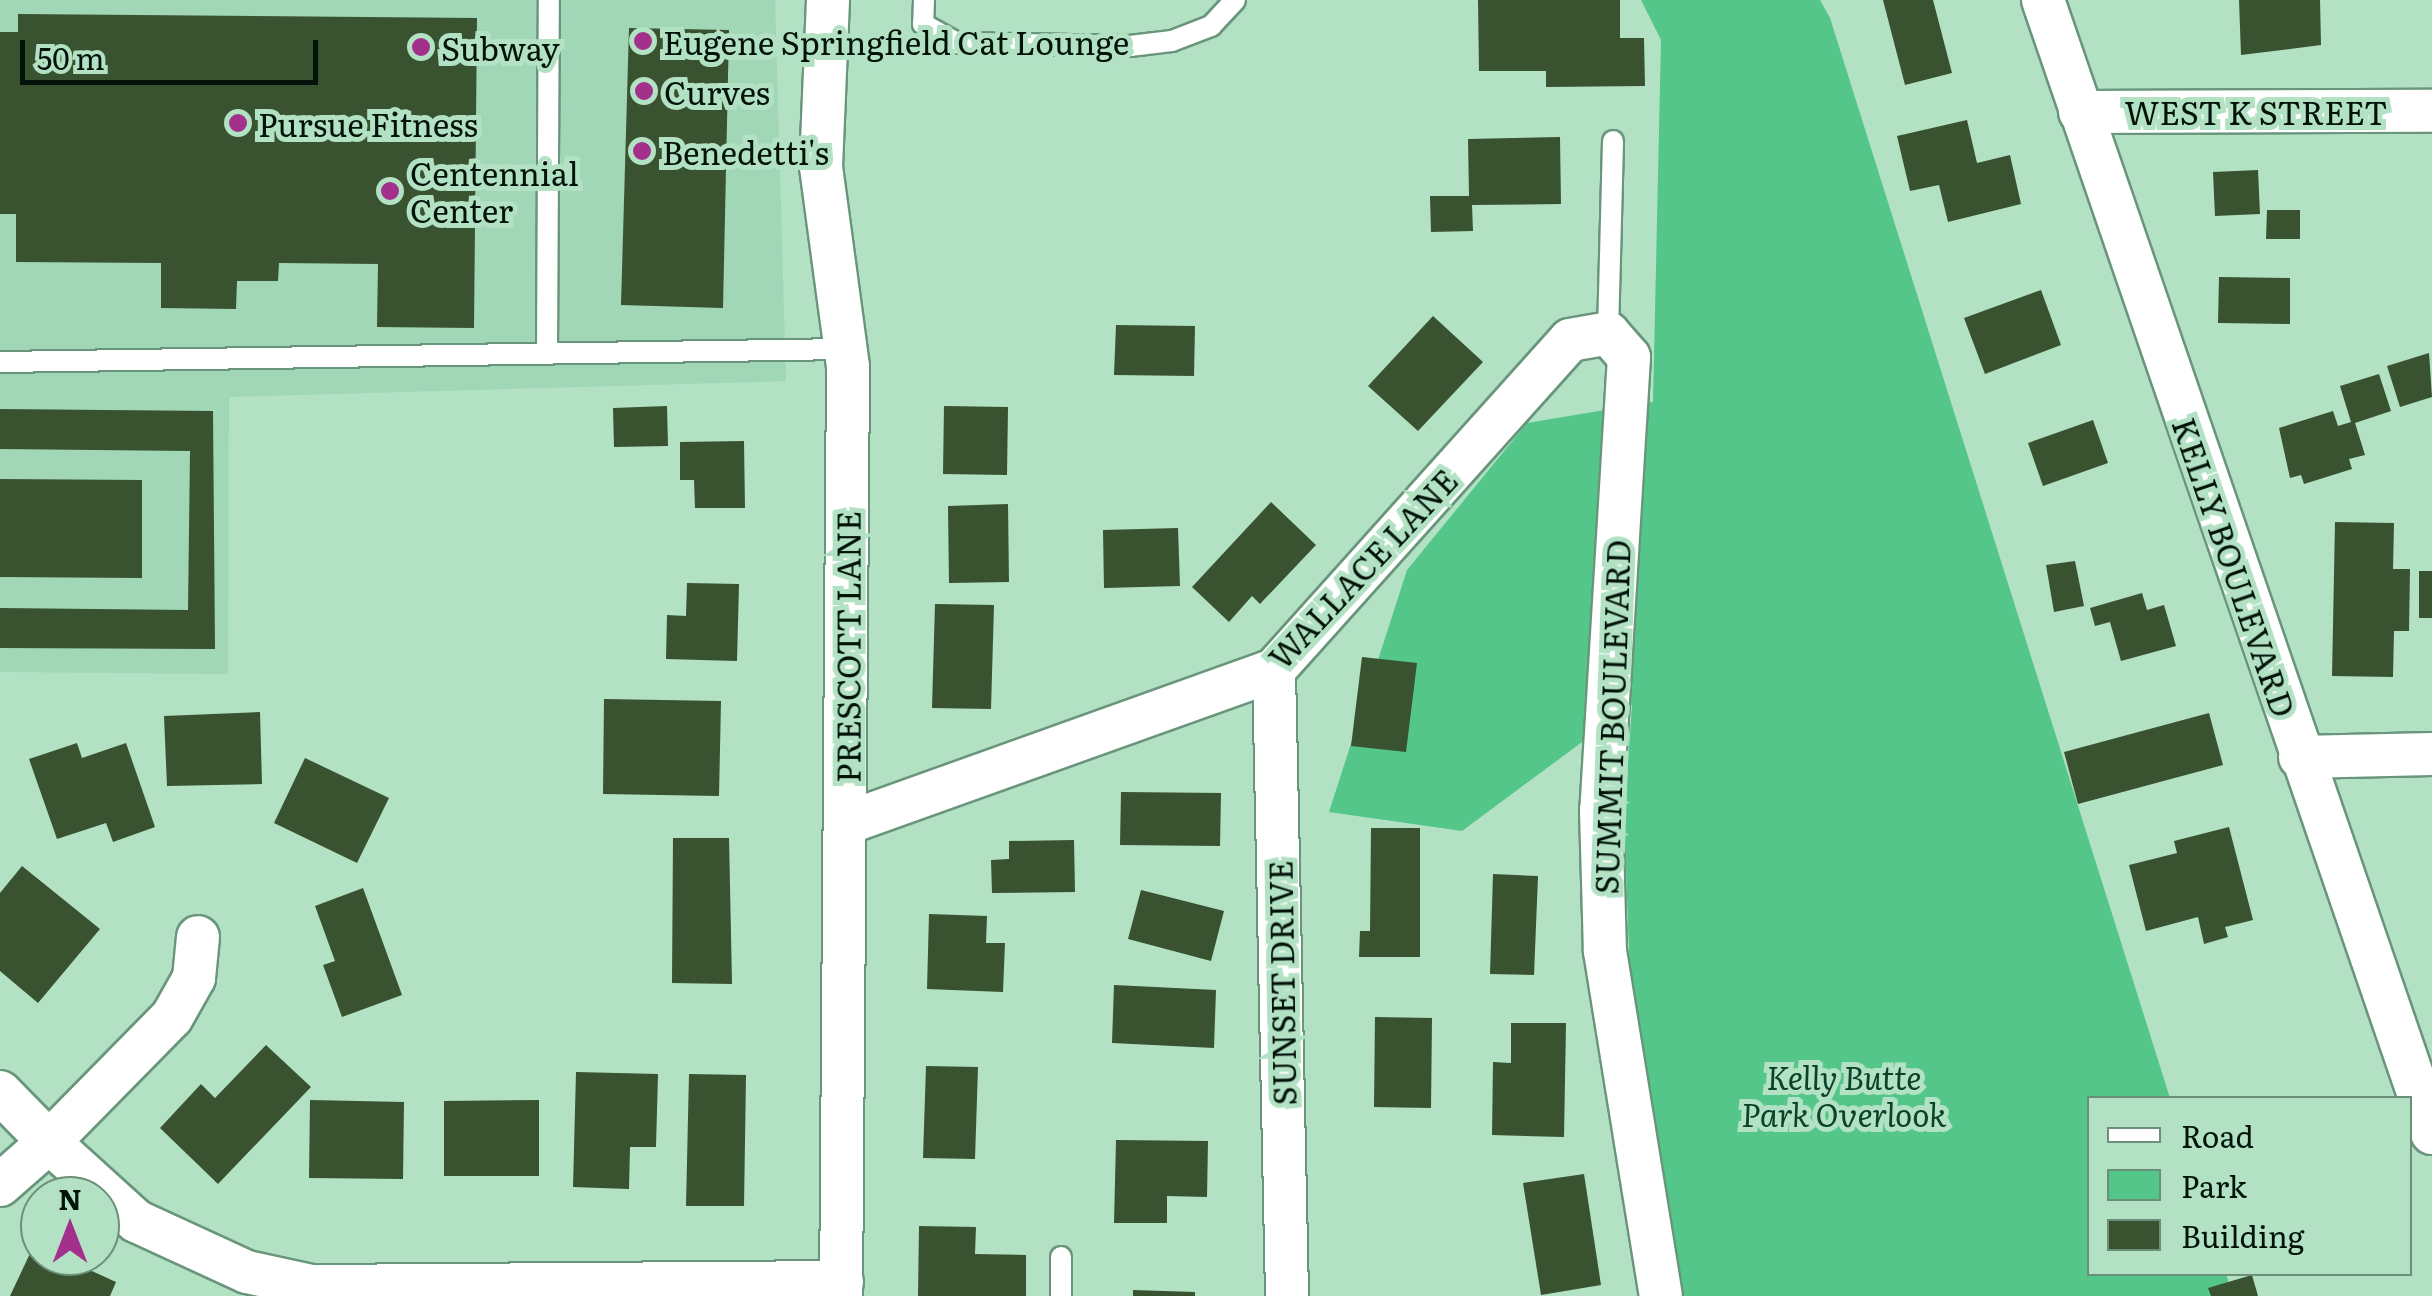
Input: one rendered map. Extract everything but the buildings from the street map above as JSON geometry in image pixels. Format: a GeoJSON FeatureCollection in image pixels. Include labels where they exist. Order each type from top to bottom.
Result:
{"type":"FeatureCollection","features":[{"type":"Feature","properties":{"kind":"street","name":"PRESCOTT LANE"},"geometry":{"type":"LineString","coordinates":[[828,0],[821,166],[846,349],[847,823],[842,1289]]}},
{"type":"Feature","properties":{"kind":"street","name":"KELLY BOULEVARD"},"geometry":{"type":"LineString","coordinates":[[2042,0],[2432,1134]]}},
{"type":"Feature","properties":{"kind":"street","name":"WEST K STREET"},"geometry":{"type":"LineString","coordinates":[[2080,112],[2432,111]]}},
{"type":"Feature","properties":{"kind":"street","name":"WALLACE LANE"},"geometry":{"type":"LineString","coordinates":[[847,823],[1274,670],[1570,340],[1608,334]]}},
{"type":"Feature","properties":{"kind":"street","name":"SUMMIT BOULEVARD"},"geometry":{"type":"LineString","coordinates":[[1608,334],[1630,357],[1601,810],[1605,951],[1660,1296]]}},
{"type":"Feature","properties":{"kind":"street","name":"SUNSET DRIVE"},"geometry":{"type":"LineString","coordinates":[[1274,670],[1287,1296]]}},
{"type":"Feature","properties":{"kind":"street"},"geometry":{"type":"LineString","coordinates":[[2300,757],[2432,754]]}},
{"type":"Feature","properties":{"kind":"street"},"geometry":{"type":"LineString","coordinates":[[0,1185],[49,1142],[172,1017],[194,978],[198,937]]}},
{"type":"Feature","properties":{"kind":"street"},"geometry":{"type":"LineString","coordinates":[[0,1092],[136,1222],[194,1252],[311,1286],[398,1292],[842,1289]]}},
{"type":"Feature","properties":{"kind":"lane"},"geometry":{"type":"LineString","coordinates":[[548,353],[549,0]]}},
{"type":"Feature","properties":{"kind":"lane"},"geometry":{"type":"LineString","coordinates":[[924,0],[923,24],[957,43],[1130,46],[1172,42],[1211,26],[1236,0]]}},
{"type":"Feature","properties":{"kind":"lane","name":"SUMMIT BOULEVARD"},"geometry":{"type":"LineString","coordinates":[[1608,334],[1613,142]]}},
{"type":"Feature","properties":{"kind":"lane"},"geometry":{"type":"LineString","coordinates":[[0,362],[846,349]]}},
{"type":"Feature","properties":{"kind":"lane"},"geometry":{"type":"LineString","coordinates":[[1060,1296],[1061,1257]]}},
{"type":"Feature","properties":{"kind":"shaded area","name":"Centennial Center"},"geometry":{"type":"Polygon","coordinates":[[[0,0],[775,0],[786,381],[229,397],[228,674],[0,672],[0,0]]]}},
{"type":"Feature","properties":{"kind":"green space","name":"Kelly Butte Park Overlook"},"geometry":{"type":"Polygon","coordinates":[[[1641,0],[1820,0],[1830,18],[2169,1096],[2087,1096],[2087,1276],[2227,1276],[2233,1296],[1679,1296],[1632,1023],[1624,823],[1632,705],[1462,831],[1329,812],[1407,570],[1527,423],[1653,402],[1661,40],[1641,0]]]}},
{"type":"Feature","properties":{"kind":"place","name":"Eugene Springfield Cat Lounge"},"geometry":{"type":"Point","coordinates":[643,41]}},
{"type":"Feature","properties":{"kind":"place","name":"Subway"},"geometry":{"type":"Point","coordinates":[421,47]}},
{"type":"Feature","properties":{"kind":"place","name":"Curves"},"geometry":{"type":"Point","coordinates":[644,91]}},
{"type":"Feature","properties":{"kind":"place","name":"Pursue Fitness"},"geometry":{"type":"Point","coordinates":[238,123]}},
{"type":"Feature","properties":{"kind":"place","name":"Benedetti's"},"geometry":{"type":"Point","coordinates":[642,151]}},
{"type":"Feature","properties":{"kind":"place","name":"Centennial Center"},"geometry":{"type":"Point","coordinates":[390,191]}}]}
